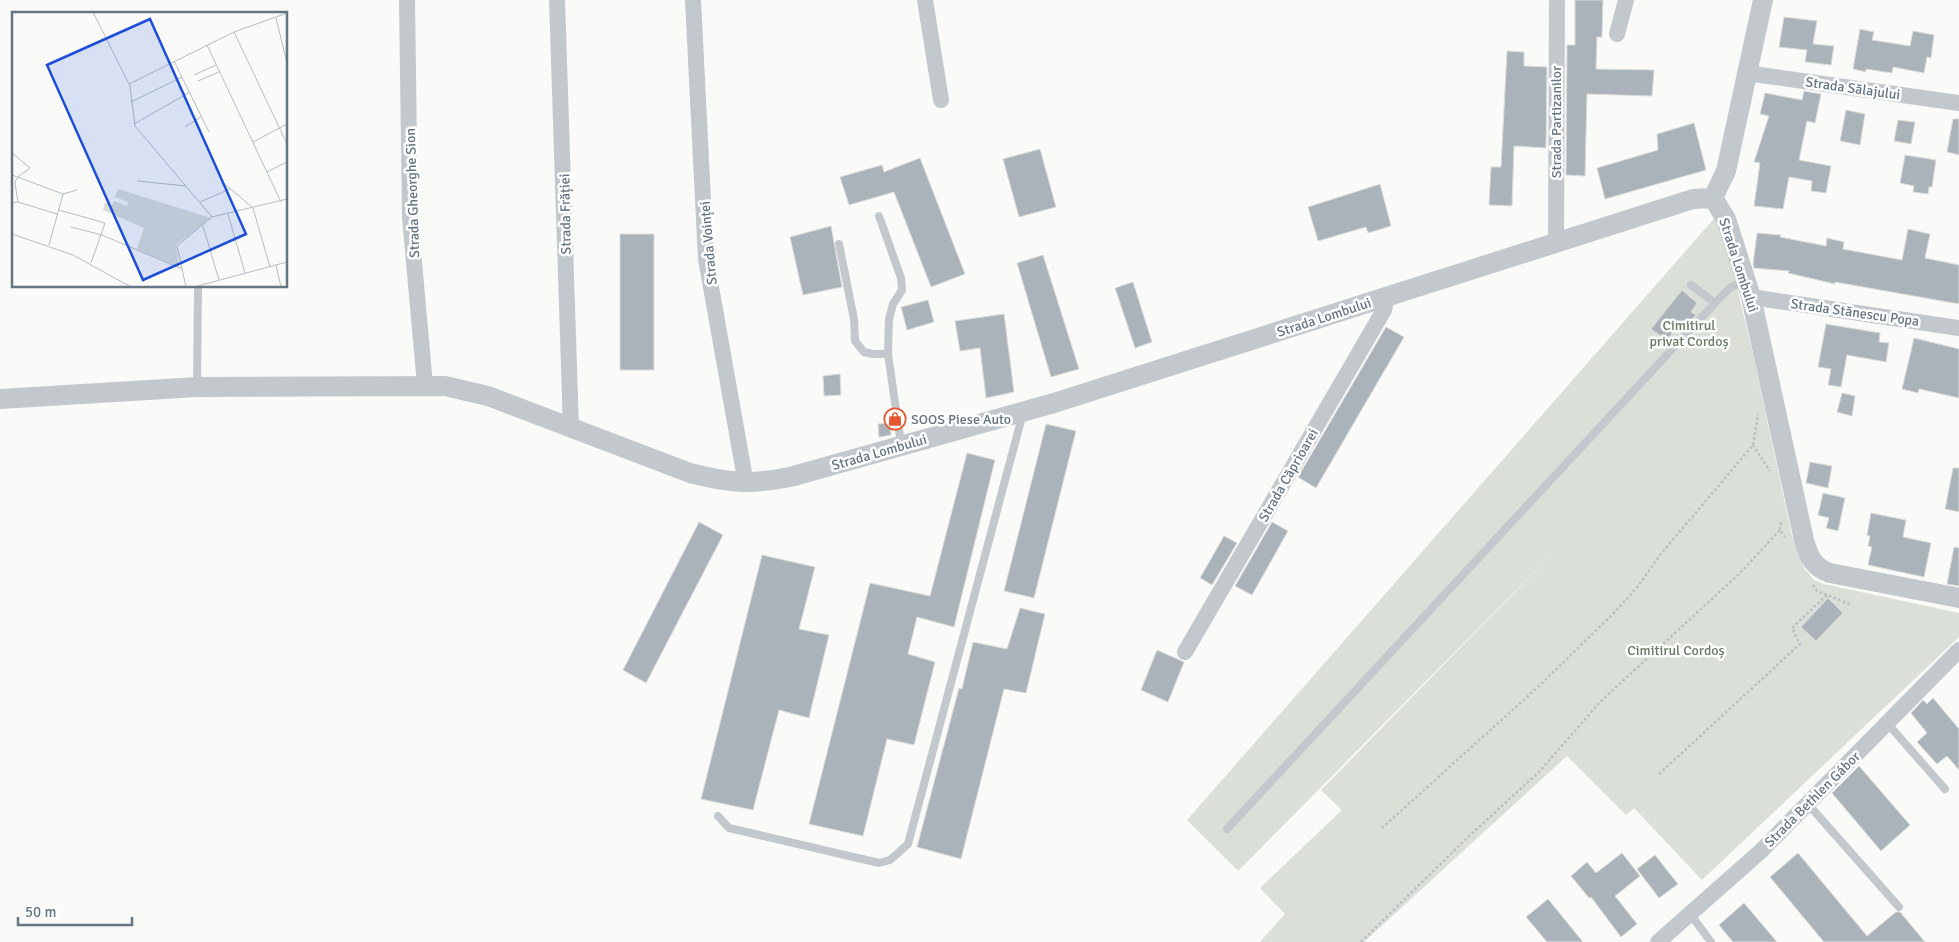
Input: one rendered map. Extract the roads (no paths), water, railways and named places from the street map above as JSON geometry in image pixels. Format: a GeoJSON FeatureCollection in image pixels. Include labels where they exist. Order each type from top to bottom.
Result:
{"type":"FeatureCollection","features":[{"type":"Feature","properties":{"kind":"street","name":"Strada Gheorghe Sion"},"geometry":{"type":"LineString","coordinates":[[407,0],[410,217],[425,385]]}},
{"type":"Feature","properties":{"kind":"street","name":"Strada Frăției"},"geometry":{"type":"LineString","coordinates":[[557,0],[571,428]]}},
{"type":"Feature","properties":{"kind":"street","name":"Strada Voinței"},"geometry":{"type":"LineString","coordinates":[[693,0],[706,260],[746,484]]}},
{"type":"Feature","properties":{"kind":"street"},"geometry":{"type":"LineString","coordinates":[[925,0],[941,100]]}},
{"type":"Feature","properties":{"kind":"street","name":"Strada Partizanilor"},"geometry":{"type":"LineString","coordinates":[[1556,244],[1557,0]]}},
{"type":"Feature","properties":{"kind":"street"},"geometry":{"type":"LineString","coordinates":[[1617,34],[1626,0]]}},
{"type":"Feature","properties":{"kind":"street"},"geometry":{"type":"LineString","coordinates":[[1713,198],[1726,171],[1763,0]]}},
{"type":"Feature","properties":{"kind":"street","name":"Strada Sălajului"},"geometry":{"type":"LineString","coordinates":[[1746,73],[1959,103]]}},
{"type":"Feature","properties":{"kind":"street","name":"Strada Lombului"},"geometry":{"type":"LineString","coordinates":[[0,399],[197,387],[425,385],[465,389],[690,473],[724,482],[746,484],[790,477],[1023,411],[1556,244],[1693,199],[1713,198],[1726,219],[1749,289],[1804,540],[1814,564],[1830,574],[1959,598]]}},
{"type":"Feature","properties":{"kind":"street","name":"Strada Stănescu Popa"},"geometry":{"type":"LineString","coordinates":[[1749,289],[1959,328]]}},
{"type":"Feature","properties":{"kind":"street","name":"Strada Căprioarei"},"geometry":{"type":"LineString","coordinates":[[1185,652],[1384,310],[1387,297]]}},
{"type":"Feature","properties":{"kind":"street","name":"Strada Bethlen Gábor"},"geometry":{"type":"LineString","coordinates":[[1658,942],[1761,851],[1959,650]]}},
{"type":"Feature","properties":{"kind":"lane"},"geometry":{"type":"LineString","coordinates":[[879,216],[900,278],[902,290],[893,304],[889,319],[888,354],[902,446]]}},
{"type":"Feature","properties":{"kind":"lane"},"geometry":{"type":"LineString","coordinates":[[839,244],[854,319],[855,341],[864,352],[888,354]]}},
{"type":"Feature","properties":{"kind":"lane"},"geometry":{"type":"LineString","coordinates":[[1692,285],[1715,303]]}},
{"type":"Feature","properties":{"kind":"lane"},"geometry":{"type":"LineString","coordinates":[[197,387],[198,288]]}},
{"type":"Feature","properties":{"kind":"lane"},"geometry":{"type":"LineString","coordinates":[[1227,829],[1715,303],[1731,288],[1749,289]]}},
{"type":"Feature","properties":{"kind":"lane"},"geometry":{"type":"LineString","coordinates":[[718,816],[729,828],[879,863],[890,860],[908,844],[1023,411]]}},
{"type":"Feature","properties":{"kind":"lane"},"geometry":{"type":"LineString","coordinates":[[1887,722],[1945,789]]}},
{"type":"Feature","properties":{"kind":"lane"},"geometry":{"type":"LineString","coordinates":[[1808,804],[1899,907]]}},
{"type":"Feature","properties":{"kind":"lane"},"geometry":{"type":"LineString","coordinates":[[1690,914],[1711,942]]}},
{"type":"Feature","properties":{"kind":"place","name":"SOOS Piese Auto"},"geometry":{"type":"Point","coordinates":[895,419]}},
{"type":"Feature","properties":{"kind":"park label","name":"Cimitirul privat Cordoș"},"geometry":{"type":"Point","coordinates":[1689,334]}},
{"type":"Feature","properties":{"kind":"park label","name":"Cimitirul Cordoș"},"geometry":{"type":"Point","coordinates":[1676,650]}}]}
